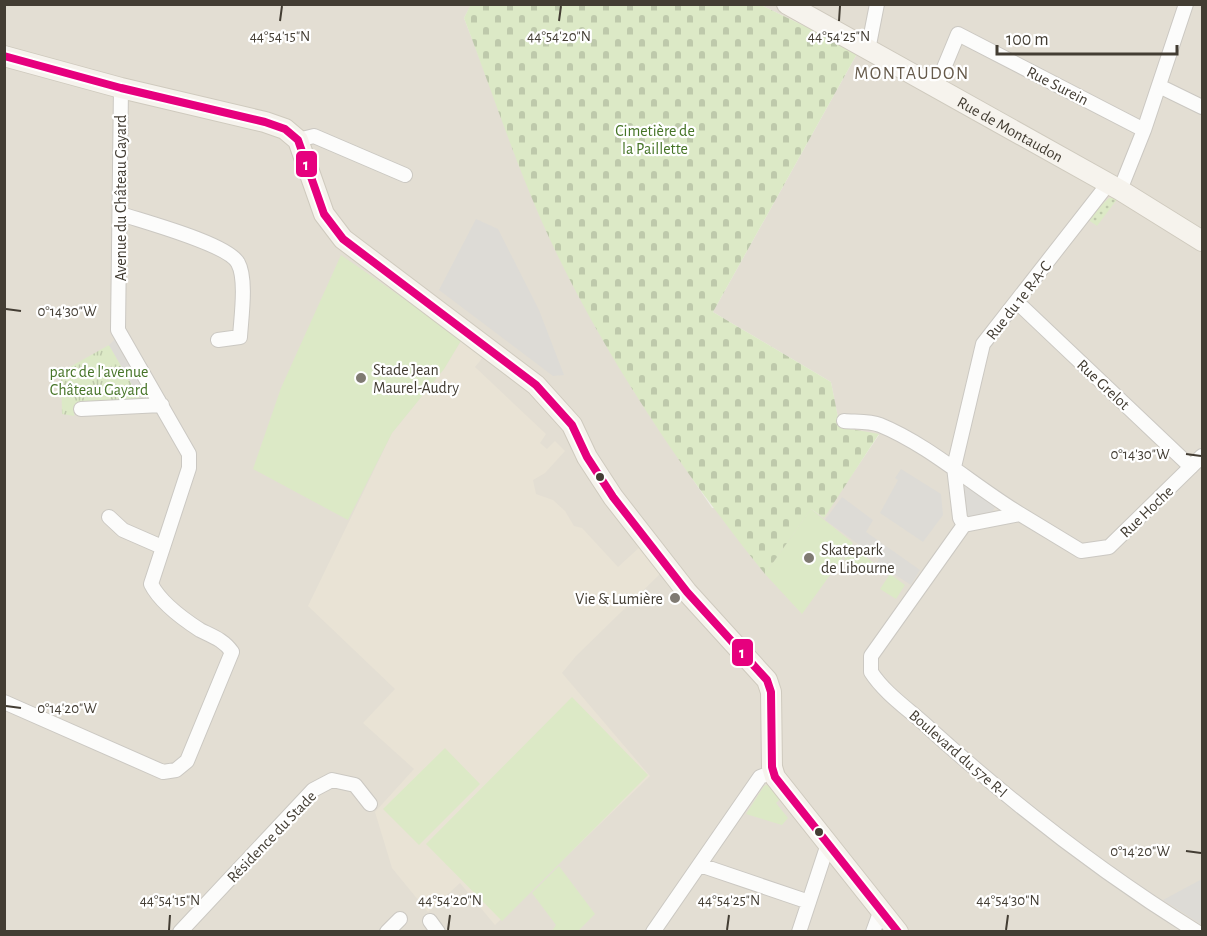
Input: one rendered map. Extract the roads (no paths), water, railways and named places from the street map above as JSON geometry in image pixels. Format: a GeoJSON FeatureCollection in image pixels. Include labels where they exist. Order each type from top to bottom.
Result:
{"type":"FeatureCollection","features":[{"type":"Feature","properties":{"kind":"street","name":"Rue de Montaudon"},"geometry":{"type":"LineString","coordinates":[[787,4],[1114,187],[1203,241]]}},
{"type":"Feature","properties":{"kind":"street"},"geometry":{"type":"LineString","coordinates":[[868,50],[877,4]]}},
{"type":"Feature","properties":{"kind":"street","name":"Rue du 1e R-A-C"},"geometry":{"type":"LineString","coordinates":[[954,467],[983,345],[1114,187],[1144,130],[1186,4]]}},
{"type":"Feature","properties":{"kind":"street","name":"Rue Surein"},"geometry":{"type":"LineString","coordinates":[[936,87],[958,34],[1144,130]]}},
{"type":"Feature","properties":{"kind":"street"},"geometry":{"type":"LineString","coordinates":[[4,56],[121,88],[266,122],[285,129],[298,140],[324,214],[332,228],[343,240],[536,384],[572,425],[587,457],[614,497],[687,592],[767,680],[771,692],[773,772],[781,786],[898,932]]}},
{"type":"Feature","properties":{"kind":"street"},"geometry":{"type":"LineString","coordinates":[[1159,86],[1203,107]]}},
{"type":"Feature","properties":{"kind":"street","name":"Avenue du Château Gayard"},"geometry":{"type":"LineString","coordinates":[[4,702],[163,772],[176,770],[187,761],[232,652],[226,643],[198,628],[157,597],[151,584],[189,468],[189,454],[118,330],[121,88]]}},
{"type":"Feature","properties":{"kind":"street"},"geometry":{"type":"LineString","coordinates":[[298,140],[314,136],[405,176]]}},
{"type":"Feature","properties":{"kind":"street"},"geometry":{"type":"LineString","coordinates":[[121,214],[224,249],[238,263],[242,280],[240,337],[218,340]]}},
{"type":"Feature","properties":{"kind":"street","name":"Rue Grelot"},"geometry":{"type":"LineString","coordinates":[[1017,302],[1191,467]]}},
{"type":"Feature","properties":{"kind":"street"},"geometry":{"type":"LineString","coordinates":[[81,410],[162,405]]}},
{"type":"Feature","properties":{"kind":"street","name":"Rue Hoche"},"geometry":{"type":"LineString","coordinates":[[844,421],[879,425],[954,467],[979,489],[1081,551],[1109,547],[1203,456]]}},
{"type":"Feature","properties":{"kind":"street"},"geometry":{"type":"LineString","coordinates":[[954,467],[960,518],[963,525],[1020,514]]}},
{"type":"Feature","properties":{"kind":"street"},"geometry":{"type":"LineString","coordinates":[[109,517],[123,530],[162,547]]}},
{"type":"Feature","properties":{"kind":"street","name":"Boulevard du 57e R-I"},"geometry":{"type":"LineString","coordinates":[[963,525],[871,656],[871,672],[969,764],[1011,798],[1087,856],[1197,932]]}},
{"type":"Feature","properties":{"kind":"street"},"geometry":{"type":"LineString","coordinates":[[654,931],[760,777],[773,772]]}},
{"type":"Feature","properties":{"kind":"street","name":"Résidence du Stade"},"geometry":{"type":"LineString","coordinates":[[180,932],[313,790],[332,780],[355,785],[370,804]]}},
{"type":"Feature","properties":{"kind":"street"},"geometry":{"type":"LineString","coordinates":[[799,932],[828,844]]}},
{"type":"Feature","properties":{"kind":"street"},"geometry":{"type":"LineString","coordinates":[[700,865],[809,902]]}},
{"type":"Feature","properties":{"kind":"street"},"geometry":{"type":"LineString","coordinates":[[873,932],[881,910]]}},
{"type":"Feature","properties":{"kind":"street"},"geometry":{"type":"LineString","coordinates":[[387,932],[400,919]]}},
{"type":"Feature","properties":{"kind":"place","name":"Stade Jean Maurel-Audry"},"geometry":{"type":"Point","coordinates":[361,378]}},
{"type":"Feature","properties":{"kind":"place","name":"Skatepark de Libourne"},"geometry":{"type":"Point","coordinates":[809,558]}},
{"type":"Feature","properties":{"kind":"place","name":"Vie & Lumière"},"geometry":{"type":"Point","coordinates":[675,598]}},
{"type":"Feature","properties":{"kind":"district","name":"MONTAUDON"},"geometry":{"type":"Point","coordinates":[912,73]}},
{"type":"Feature","properties":{"kind":"park label","name":"Cimetière de la Paillette"},"geometry":{"type":"Point","coordinates":[655,139]}},
{"type":"Feature","properties":{"kind":"park label","name":"parc de l'avenue Château Gayard"},"geometry":{"type":"Point","coordinates":[99,380]}}]}
